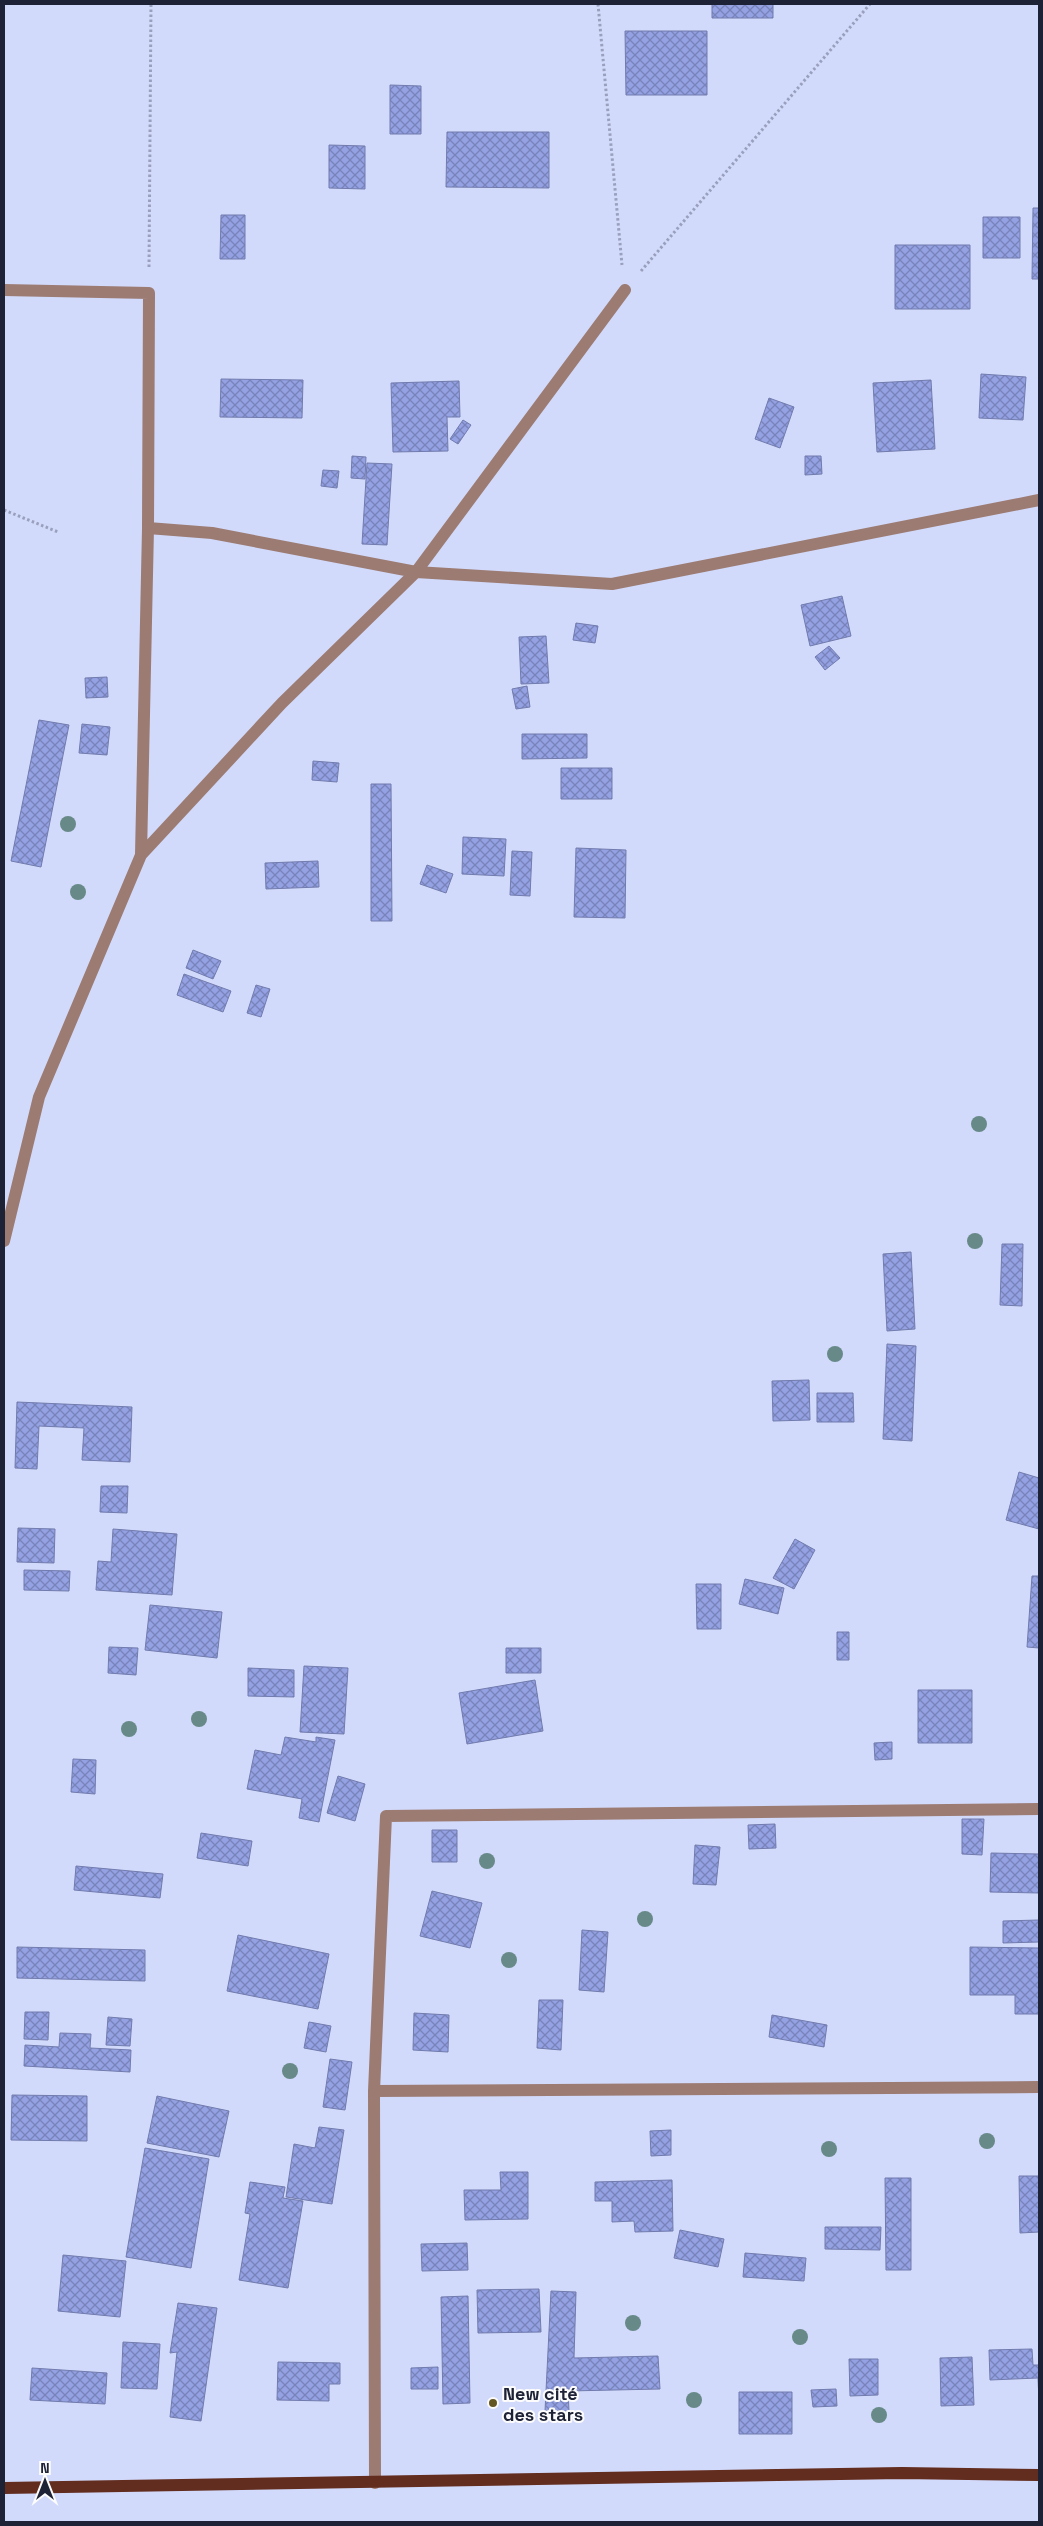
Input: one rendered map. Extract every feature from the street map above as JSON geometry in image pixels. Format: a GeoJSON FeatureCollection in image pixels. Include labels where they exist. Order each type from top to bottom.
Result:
{"type":"FeatureCollection","features":[{"type":"Feature","properties":{"kind":"main road"},"geometry":{"type":"LineString","coordinates":[[4,2488],[902,2473],[1039,2475]]}},
{"type":"Feature","properties":{"kind":"street"},"geometry":{"type":"LineString","coordinates":[[4,290],[149,293],[148,528],[141,855]]}},
{"type":"Feature","properties":{"kind":"street"},"geometry":{"type":"LineString","coordinates":[[4,1241],[40,1097],[141,855],[282,703],[416,572],[625,290]]}},
{"type":"Feature","properties":{"kind":"street"},"geometry":{"type":"LineString","coordinates":[[148,528],[212,533],[416,572],[612,584],[1039,500]]}},
{"type":"Feature","properties":{"kind":"street"},"geometry":{"type":"LineString","coordinates":[[375,2482],[374,2092],[386,1816],[1039,1809]]}},
{"type":"Feature","properties":{"kind":"street"},"geometry":{"type":"LineString","coordinates":[[374,2092],[1039,2087]]}},
{"type":"Feature","properties":{"kind":"path"},"geometry":{"type":"LineString","coordinates":[[149,293],[151,4]]}},
{"type":"Feature","properties":{"kind":"path"},"geometry":{"type":"LineString","coordinates":[[598,4],[625,290]]}},
{"type":"Feature","properties":{"kind":"path"},"geometry":{"type":"LineString","coordinates":[[625,290],[870,4]]}},
{"type":"Feature","properties":{"kind":"path"},"geometry":{"type":"LineString","coordinates":[[4,510],[58,532]]}},
{"type":"Feature","properties":{"kind":"building"},"geometry":{"type":"Polygon","coordinates":[[[712,4],[773,4],[773,18],[712,18],[712,4]]]}},
{"type":"Feature","properties":{"kind":"building"},"geometry":{"type":"Polygon","coordinates":[[[625,31],[707,31],[707,95],[626,95],[625,31]]]}},
{"type":"Feature","properties":{"kind":"building"},"geometry":{"type":"Polygon","coordinates":[[[390,85],[421,86],[421,134],[390,134],[390,85]]]}},
{"type":"Feature","properties":{"kind":"building"},"geometry":{"type":"Polygon","coordinates":[[[447,132],[549,132],[549,188],[446,187],[447,132]]]}},
{"type":"Feature","properties":{"kind":"building"},"geometry":{"type":"Polygon","coordinates":[[[329,145],[365,146],[365,189],[329,188],[329,145]]]}},
{"type":"Feature","properties":{"kind":"building"},"geometry":{"type":"Polygon","coordinates":[[[1033,208],[1039,208],[1039,279],[1032,279],[1033,208]]]}},
{"type":"Feature","properties":{"kind":"building"},"geometry":{"type":"Polygon","coordinates":[[[221,215],[245,215],[245,259],[220,259],[221,215]]]}},
{"type":"Feature","properties":{"kind":"building"},"geometry":{"type":"Polygon","coordinates":[[[983,217],[1020,217],[1020,258],[983,258],[983,217]]]}},
{"type":"Feature","properties":{"kind":"building"},"geometry":{"type":"Polygon","coordinates":[[[895,245],[970,245],[970,309],[895,309],[895,245]]]}},
{"type":"Feature","properties":{"kind":"building"},"geometry":{"type":"Polygon","coordinates":[[[981,374],[1026,377],[1023,420],[979,418],[981,374]]]}},
{"type":"Feature","properties":{"kind":"building"},"geometry":{"type":"Polygon","coordinates":[[[221,379],[303,380],[302,418],[220,417],[221,379]]]}},
{"type":"Feature","properties":{"kind":"building"},"geometry":{"type":"Polygon","coordinates":[[[931,380],[935,449],[877,452],[873,383],[931,380]]]}},
{"type":"Feature","properties":{"kind":"building"},"geometry":{"type":"Polygon","coordinates":[[[459,381],[460,417],[447,417],[448,451],[393,452],[391,383],[459,381]]]}},
{"type":"Feature","properties":{"kind":"building"},"geometry":{"type":"Polygon","coordinates":[[[769,398],[794,407],[780,448],[755,439],[769,398]]]}},
{"type":"Feature","properties":{"kind":"building"},"geometry":{"type":"Polygon","coordinates":[[[463,420],[471,425],[458,444],[450,439],[463,420]]]}},
{"type":"Feature","properties":{"kind":"building"},"geometry":{"type":"Polygon","coordinates":[[[352,456],[366,457],[365,479],[351,478],[352,456]]]}},
{"type":"Feature","properties":{"kind":"building"},"geometry":{"type":"Polygon","coordinates":[[[805,456],[821,456],[822,474],[805,475],[805,456]]]}},
{"type":"Feature","properties":{"kind":"building"},"geometry":{"type":"Polygon","coordinates":[[[367,463],[392,464],[387,545],[362,544],[367,463]]]}},
{"type":"Feature","properties":{"kind":"building"},"geometry":{"type":"Polygon","coordinates":[[[323,470],[339,471],[337,488],[321,486],[323,470]]]}},
{"type":"Feature","properties":{"kind":"building"},"geometry":{"type":"Polygon","coordinates":[[[842,596],[851,636],[810,646],[801,605],[842,596]]]}},
{"type":"Feature","properties":{"kind":"building"},"geometry":{"type":"Polygon","coordinates":[[[576,623],[598,626],[595,643],[573,640],[576,623]]]}},
{"type":"Feature","properties":{"kind":"building"},"geometry":{"type":"Polygon","coordinates":[[[546,636],[549,683],[521,684],[519,637],[546,636]]]}},
{"type":"Feature","properties":{"kind":"building"},"geometry":{"type":"Polygon","coordinates":[[[829,646],[840,658],[825,670],[815,657],[829,646]]]}},
{"type":"Feature","properties":{"kind":"building"},"geometry":{"type":"Polygon","coordinates":[[[107,677],[108,697],[86,698],[85,678],[107,677]]]}},
{"type":"Feature","properties":{"kind":"building"},"geometry":{"type":"Polygon","coordinates":[[[527,686],[530,707],[516,709],[512,689],[527,686]]]}},
{"type":"Feature","properties":{"kind":"building"},"geometry":{"type":"Polygon","coordinates":[[[39,720],[69,725],[41,867],[11,861],[39,720]]]}},
{"type":"Feature","properties":{"kind":"building"},"geometry":{"type":"Polygon","coordinates":[[[82,724],[110,727],[107,755],[79,753],[82,724]]]}},
{"type":"Feature","properties":{"kind":"building"},"geometry":{"type":"Polygon","coordinates":[[[522,734],[587,734],[587,758],[522,759],[522,734]]]}},
{"type":"Feature","properties":{"kind":"building"},"geometry":{"type":"Polygon","coordinates":[[[313,761],[339,763],[337,782],[312,780],[313,761]]]}},
{"type":"Feature","properties":{"kind":"building"},"geometry":{"type":"Polygon","coordinates":[[[561,768],[612,768],[612,799],[561,799],[561,768]]]}},
{"type":"Feature","properties":{"kind":"building"},"geometry":{"type":"Polygon","coordinates":[[[371,784],[391,784],[392,921],[371,921],[371,784]]]}},
{"type":"Feature","properties":{"kind":"building"},"geometry":{"type":"Polygon","coordinates":[[[463,837],[506,839],[504,876],[462,874],[463,837]]]}},
{"type":"Feature","properties":{"kind":"building"},"geometry":{"type":"Polygon","coordinates":[[[576,848],[626,850],[625,918],[574,917],[576,848]]]}},
{"type":"Feature","properties":{"kind":"building"},"geometry":{"type":"Polygon","coordinates":[[[512,851],[532,852],[530,896],[510,895],[512,851]]]}},
{"type":"Feature","properties":{"kind":"building"},"geometry":{"type":"Polygon","coordinates":[[[318,861],[319,887],[266,889],[265,863],[318,861]]]}},
{"type":"Feature","properties":{"kind":"building"},"geometry":{"type":"Polygon","coordinates":[[[427,865],[453,874],[446,893],[420,884],[427,865]]]}},
{"type":"Feature","properties":{"kind":"building"},"geometry":{"type":"Polygon","coordinates":[[[193,950],[221,961],[213,979],[186,968],[193,950]]]}},
{"type":"Feature","properties":{"kind":"building"},"geometry":{"type":"Polygon","coordinates":[[[184,974],[231,991],[223,1012],[177,995],[184,974]]]}},
{"type":"Feature","properties":{"kind":"building"},"geometry":{"type":"Polygon","coordinates":[[[256,985],[270,989],[261,1017],[247,1013],[256,985]]]}},
{"type":"Feature","properties":{"kind":"building"},"geometry":{"type":"Polygon","coordinates":[[[1002,1244],[1023,1244],[1022,1306],[1000,1305],[1002,1244]]]}},
{"type":"Feature","properties":{"kind":"building"},"geometry":{"type":"Polygon","coordinates":[[[911,1252],[915,1329],[887,1331],[883,1254],[911,1252]]]}},
{"type":"Feature","properties":{"kind":"building"},"geometry":{"type":"Polygon","coordinates":[[[887,1344],[916,1346],[912,1441],[883,1439],[887,1344]]]}},
{"type":"Feature","properties":{"kind":"building"},"geometry":{"type":"Polygon","coordinates":[[[809,1380],[810,1420],[773,1421],[772,1381],[809,1380]]]}},
{"type":"Feature","properties":{"kind":"building"},"geometry":{"type":"Polygon","coordinates":[[[817,1393],[853,1393],[854,1422],[817,1422],[817,1393]]]}},
{"type":"Feature","properties":{"kind":"building"},"geometry":{"type":"Polygon","coordinates":[[[17,1402],[132,1407],[130,1462],[82,1460],[84,1428],[39,1426],[37,1469],[15,1468],[17,1402]]]}},
{"type":"Feature","properties":{"kind":"building"},"geometry":{"type":"Polygon","coordinates":[[[1019,1472],[1039,1478],[1039,1529],[1006,1520],[1019,1472]]]}},
{"type":"Feature","properties":{"kind":"building"},"geometry":{"type":"Polygon","coordinates":[[[101,1486],[128,1486],[127,1513],[100,1512],[101,1486]]]}},
{"type":"Feature","properties":{"kind":"building"},"geometry":{"type":"Polygon","coordinates":[[[18,1528],[55,1529],[54,1563],[17,1562],[18,1528]]]}},
{"type":"Feature","properties":{"kind":"building"},"geometry":{"type":"Polygon","coordinates":[[[113,1529],[177,1534],[172,1595],[96,1590],[98,1561],[111,1562],[113,1529]]]}},
{"type":"Feature","properties":{"kind":"building"},"geometry":{"type":"Polygon","coordinates":[[[795,1539],[815,1550],[794,1589],[773,1578],[795,1539]]]}},
{"type":"Feature","properties":{"kind":"building"},"geometry":{"type":"Polygon","coordinates":[[[24,1570],[70,1571],[69,1591],[24,1590],[24,1570]]]}},
{"type":"Feature","properties":{"kind":"building"},"geometry":{"type":"Polygon","coordinates":[[[1032,1576],[1039,1576],[1039,1648],[1027,1647],[1032,1576]]]}},
{"type":"Feature","properties":{"kind":"building"},"geometry":{"type":"Polygon","coordinates":[[[745,1579],[784,1588],[778,1614],[739,1604],[745,1579]]]}},
{"type":"Feature","properties":{"kind":"building"},"geometry":{"type":"Polygon","coordinates":[[[696,1584],[721,1584],[721,1629],[697,1629],[696,1584]]]}},
{"type":"Feature","properties":{"kind":"building"},"geometry":{"type":"Polygon","coordinates":[[[150,1605],[222,1612],[217,1658],[145,1650],[150,1605]]]}},
{"type":"Feature","properties":{"kind":"building"},"geometry":{"type":"Polygon","coordinates":[[[837,1632],[849,1632],[849,1660],[837,1660],[837,1632]]]}},
{"type":"Feature","properties":{"kind":"building"},"geometry":{"type":"Polygon","coordinates":[[[109,1647],[138,1648],[136,1675],[108,1673],[109,1647]]]}},
{"type":"Feature","properties":{"kind":"building"},"geometry":{"type":"Polygon","coordinates":[[[506,1648],[541,1648],[541,1673],[506,1673],[506,1648]]]}},
{"type":"Feature","properties":{"kind":"building"},"geometry":{"type":"Polygon","coordinates":[[[304,1666],[348,1668],[344,1734],[300,1732],[304,1666]]]}},
{"type":"Feature","properties":{"kind":"building"},"geometry":{"type":"Polygon","coordinates":[[[248,1668],[294,1670],[294,1697],[248,1696],[248,1668]]]}},
{"type":"Feature","properties":{"kind":"building"},"geometry":{"type":"Polygon","coordinates":[[[535,1680],[543,1731],[467,1744],[459,1693],[535,1680]]]}},
{"type":"Feature","properties":{"kind":"building"},"geometry":{"type":"Polygon","coordinates":[[[918,1690],[972,1690],[972,1743],[918,1743],[918,1690]]]}},
{"type":"Feature","properties":{"kind":"building"},"geometry":{"type":"Polygon","coordinates":[[[285,1737],[316,1742],[316,1737],[335,1740],[319,1822],[299,1818],[302,1799],[247,1789],[255,1750],[281,1755],[285,1737]]]}},
{"type":"Feature","properties":{"kind":"building"},"geometry":{"type":"Polygon","coordinates":[[[892,1742],[892,1759],[875,1760],[874,1743],[892,1742]]]}},
{"type":"Feature","properties":{"kind":"building"},"geometry":{"type":"Polygon","coordinates":[[[73,1759],[96,1760],[95,1794],[71,1792],[73,1759]]]}},
{"type":"Feature","properties":{"kind":"building"},"geometry":{"type":"Polygon","coordinates":[[[338,1776],[365,1784],[355,1821],[327,1813],[338,1776]]]}},
{"type":"Feature","properties":{"kind":"building"},"geometry":{"type":"Polygon","coordinates":[[[962,1819],[984,1819],[982,1855],[962,1854],[962,1819]]]}},
{"type":"Feature","properties":{"kind":"building"},"geometry":{"type":"Polygon","coordinates":[[[775,1824],[776,1848],[749,1849],[748,1825],[775,1824]]]}},
{"type":"Feature","properties":{"kind":"building"},"geometry":{"type":"Polygon","coordinates":[[[432,1830],[457,1830],[457,1862],[432,1862],[432,1830]]]}},
{"type":"Feature","properties":{"kind":"building"},"geometry":{"type":"Polygon","coordinates":[[[201,1833],[252,1841],[248,1866],[197,1858],[201,1833]]]}},
{"type":"Feature","properties":{"kind":"building"},"geometry":{"type":"Polygon","coordinates":[[[695,1845],[720,1847],[716,1885],[693,1884],[695,1845]]]}},
{"type":"Feature","properties":{"kind":"building"},"geometry":{"type":"Polygon","coordinates":[[[991,1853],[1039,1854],[1039,1893],[990,1892],[991,1853]]]}},
{"type":"Feature","properties":{"kind":"building"},"geometry":{"type":"Polygon","coordinates":[[[76,1866],[163,1874],[160,1898],[74,1890],[76,1866]]]}},
{"type":"Feature","properties":{"kind":"building"},"geometry":{"type":"Polygon","coordinates":[[[432,1891],[482,1903],[470,1948],[420,1936],[432,1891]]]}},
{"type":"Feature","properties":{"kind":"building"},"geometry":{"type":"Polygon","coordinates":[[[1039,1920],[1039,1942],[1003,1943],[1003,1921],[1039,1920]]]}},
{"type":"Feature","properties":{"kind":"building"},"geometry":{"type":"Polygon","coordinates":[[[582,1930],[608,1932],[604,1992],[579,1990],[582,1930]]]}},
{"type":"Feature","properties":{"kind":"building"},"geometry":{"type":"Polygon","coordinates":[[[238,1935],[329,1954],[318,2009],[227,1991],[238,1935]]]}},
{"type":"Feature","properties":{"kind":"building"},"geometry":{"type":"Polygon","coordinates":[[[17,1947],[145,1950],[145,1981],[17,1978],[17,1947]]]}},
{"type":"Feature","properties":{"kind":"building"},"geometry":{"type":"Polygon","coordinates":[[[970,1947],[1039,1948],[1039,2014],[1015,2014],[1015,1995],[970,1995],[970,1947]]]}},
{"type":"Feature","properties":{"kind":"building"},"geometry":{"type":"Polygon","coordinates":[[[539,2000],[563,2000],[561,2050],[537,2048],[539,2000]]]}},
{"type":"Feature","properties":{"kind":"building"},"geometry":{"type":"Polygon","coordinates":[[[25,2012],[49,2012],[48,2040],[24,2039],[25,2012]]]}},
{"type":"Feature","properties":{"kind":"building"},"geometry":{"type":"Polygon","coordinates":[[[414,2013],[449,2015],[448,2052],[413,2050],[414,2013]]]}},
{"type":"Feature","properties":{"kind":"building"},"geometry":{"type":"Polygon","coordinates":[[[772,2015],[827,2025],[824,2047],[769,2037],[772,2015]]]}},
{"type":"Feature","properties":{"kind":"building"},"geometry":{"type":"Polygon","coordinates":[[[108,2017],[132,2019],[130,2046],[106,2045],[108,2017]]]}},
{"type":"Feature","properties":{"kind":"building"},"geometry":{"type":"Polygon","coordinates":[[[309,2022],[331,2026],[326,2052],[304,2048],[309,2022]]]}},
{"type":"Feature","properties":{"kind":"building"},"geometry":{"type":"Polygon","coordinates":[[[60,2033],[91,2034],[90,2048],[131,2050],[130,2072],[24,2066],[25,2045],[59,2047],[60,2033]]]}},
{"type":"Feature","properties":{"kind":"building"},"geometry":{"type":"Polygon","coordinates":[[[330,2059],[352,2062],[345,2110],[323,2107],[330,2059]]]}},
{"type":"Feature","properties":{"kind":"building"},"geometry":{"type":"Polygon","coordinates":[[[12,2095],[87,2096],[87,2141],[11,2140],[12,2095]]]}},
{"type":"Feature","properties":{"kind":"building"},"geometry":{"type":"Polygon","coordinates":[[[157,2096],[229,2111],[219,2157],[147,2143],[157,2096]]]}},
{"type":"Feature","properties":{"kind":"building"},"geometry":{"type":"Polygon","coordinates":[[[319,2127],[344,2130],[332,2204],[286,2197],[294,2144],[315,2148],[319,2127]]]}},
{"type":"Feature","properties":{"kind":"building"},"geometry":{"type":"Polygon","coordinates":[[[671,2130],[671,2155],[651,2156],[650,2131],[671,2130]]]}},
{"type":"Feature","properties":{"kind":"building"},"geometry":{"type":"Polygon","coordinates":[[[145,2148],[209,2159],[191,2268],[126,2257],[145,2148]]]}},
{"type":"Feature","properties":{"kind":"building"},"geometry":{"type":"Polygon","coordinates":[[[500,2172],[528,2172],[528,2219],[465,2220],[464,2190],[501,2190],[500,2172]]]}},
{"type":"Feature","properties":{"kind":"building"},"geometry":{"type":"Polygon","coordinates":[[[1019,2176],[1039,2176],[1039,2232],[1020,2233],[1019,2176]]]}},
{"type":"Feature","properties":{"kind":"building"},"geometry":{"type":"Polygon","coordinates":[[[885,2178],[911,2178],[911,2270],[886,2270],[885,2178]]]}},
{"type":"Feature","properties":{"kind":"building"},"geometry":{"type":"Polygon","coordinates":[[[672,2180],[673,2231],[635,2232],[634,2221],[612,2222],[612,2201],[595,2201],[595,2182],[672,2180]]]}},
{"type":"Feature","properties":{"kind":"building"},"geometry":{"type":"Polygon","coordinates":[[[250,2182],[285,2187],[283,2198],[303,2201],[288,2288],[239,2280],[250,2214],[245,2213],[250,2182]]]}},
{"type":"Feature","properties":{"kind":"building"},"geometry":{"type":"Polygon","coordinates":[[[825,2227],[881,2227],[880,2250],[825,2249],[825,2227]]]}},
{"type":"Feature","properties":{"kind":"building"},"geometry":{"type":"Polygon","coordinates":[[[680,2230],[724,2239],[718,2267],[674,2258],[680,2230]]]}},
{"type":"Feature","properties":{"kind":"building"},"geometry":{"type":"Polygon","coordinates":[[[467,2243],[468,2270],[422,2271],[421,2244],[467,2243]]]}},
{"type":"Feature","properties":{"kind":"building"},"geometry":{"type":"Polygon","coordinates":[[[745,2253],[806,2258],[804,2281],[743,2277],[745,2253]]]}},
{"type":"Feature","properties":{"kind":"building"},"geometry":{"type":"Polygon","coordinates":[[[63,2255],[126,2261],[120,2317],[58,2311],[63,2255]]]}},
{"type":"Feature","properties":{"kind":"building"},"geometry":{"type":"Polygon","coordinates":[[[539,2289],[541,2332],[478,2333],[477,2290],[539,2289]]]}},
{"type":"Feature","properties":{"kind":"building"},"geometry":{"type":"Polygon","coordinates":[[[551,2291],[576,2292],[574,2358],[658,2356],[660,2389],[568,2391],[569,2411],[545,2411],[551,2291]]]}},
{"type":"Feature","properties":{"kind":"building"},"geometry":{"type":"Polygon","coordinates":[[[468,2296],[470,2403],[443,2404],[441,2297],[468,2296]]]}},
{"type":"Feature","properties":{"kind":"building"},"geometry":{"type":"Polygon","coordinates":[[[178,2303],[217,2308],[201,2421],[170,2417],[177,2352],[170,2353],[178,2303]]]}},
{"type":"Feature","properties":{"kind":"building"},"geometry":{"type":"Polygon","coordinates":[[[123,2342],[160,2344],[157,2389],[121,2388],[123,2342]]]}},
{"type":"Feature","properties":{"kind":"building"},"geometry":{"type":"Polygon","coordinates":[[[1032,2349],[1033,2365],[1039,2365],[1039,2402],[1038,2378],[990,2380],[989,2350],[1032,2349]]]}},
{"type":"Feature","properties":{"kind":"building"},"geometry":{"type":"Polygon","coordinates":[[[972,2357],[974,2405],[941,2406],[940,2358],[972,2357]]]}},
{"type":"Feature","properties":{"kind":"building"},"geometry":{"type":"Polygon","coordinates":[[[849,2359],[878,2359],[878,2395],[850,2396],[849,2359]]]}},
{"type":"Feature","properties":{"kind":"building"},"geometry":{"type":"Polygon","coordinates":[[[278,2362],[340,2363],[340,2384],[329,2384],[329,2401],[277,2400],[278,2362]]]}},
{"type":"Feature","properties":{"kind":"building"},"geometry":{"type":"Polygon","coordinates":[[[438,2367],[438,2389],[411,2389],[411,2368],[438,2367]]]}},
{"type":"Feature","properties":{"kind":"building"},"geometry":{"type":"Polygon","coordinates":[[[32,2368],[107,2373],[105,2404],[30,2400],[32,2368]]]}},
{"type":"Feature","properties":{"kind":"building"},"geometry":{"type":"Polygon","coordinates":[[[836,2389],[837,2406],[813,2407],[811,2390],[836,2389]]]}},
{"type":"Feature","properties":{"kind":"building"},"geometry":{"type":"Polygon","coordinates":[[[739,2392],[792,2392],[792,2434],[739,2434],[739,2392]]]}},
{"type":"Feature","properties":{"kind":"place","name":"New cité des stars"},"geometry":{"type":"Point","coordinates":[493,2403]}}]}
